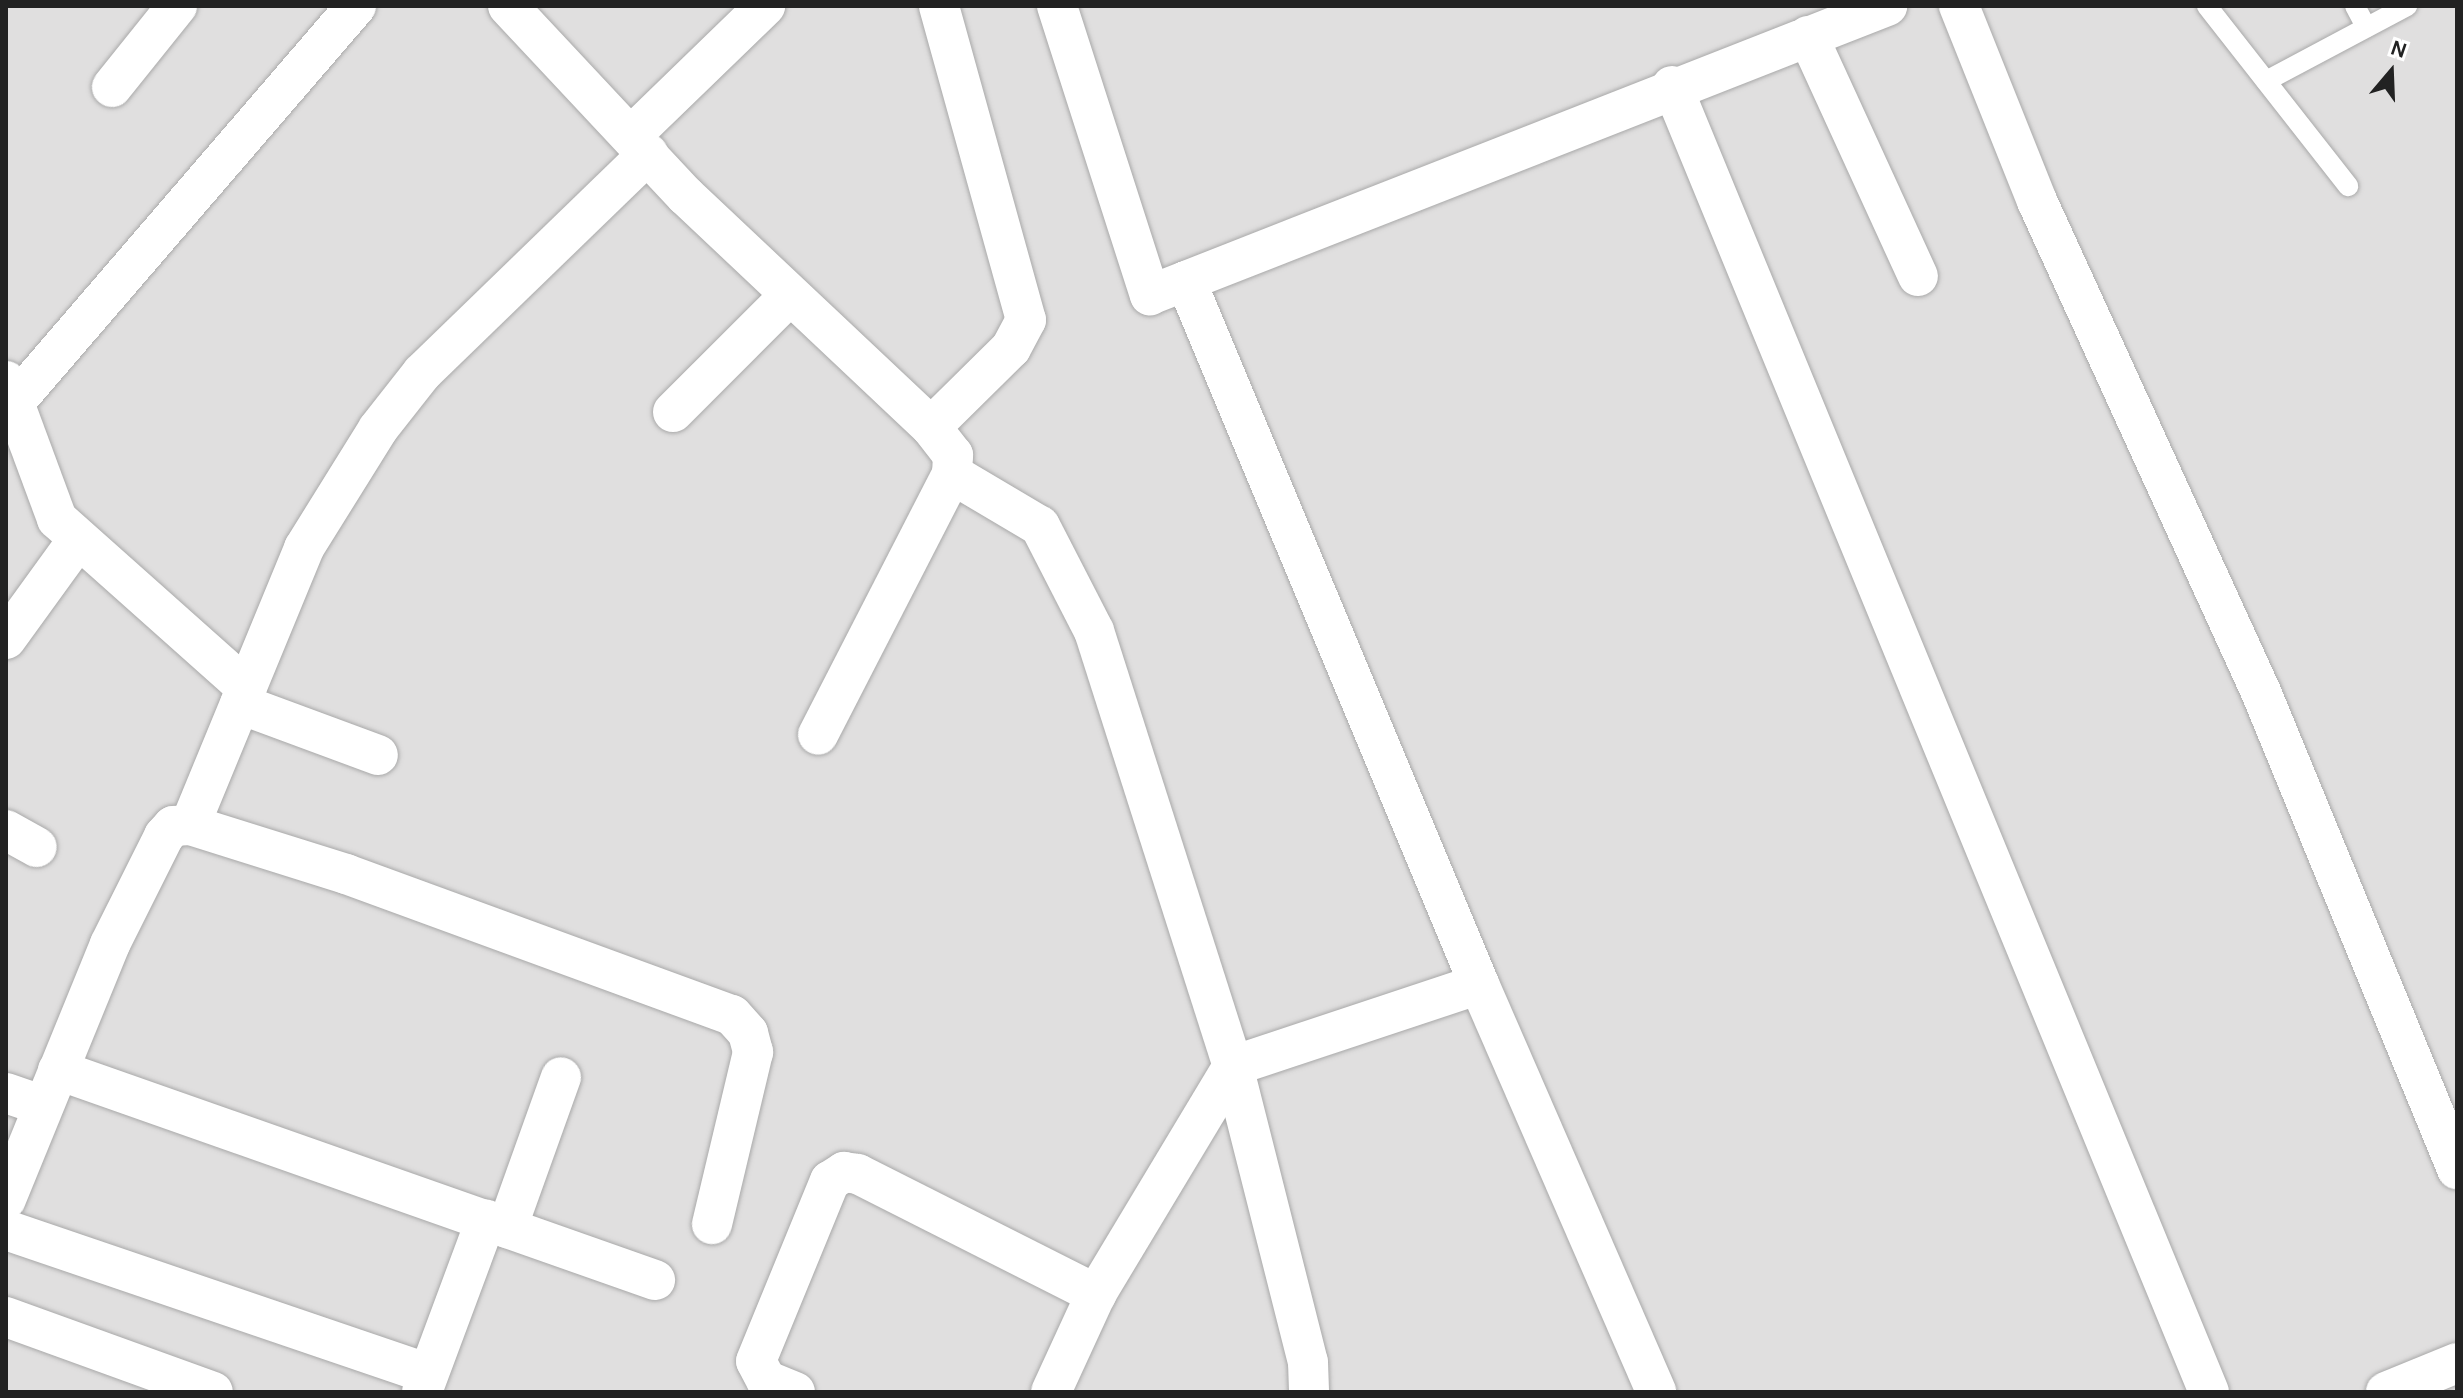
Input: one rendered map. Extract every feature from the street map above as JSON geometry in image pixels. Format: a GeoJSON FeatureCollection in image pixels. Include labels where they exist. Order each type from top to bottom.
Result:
{"type":"FeatureCollection","features":[{"type":"Feature","properties":{"kind":"street"},"geometry":{"type":"LineString","coordinates":[[112,87],[177,6]]}},
{"type":"Feature","properties":{"kind":"street"},"geometry":{"type":"LineString","coordinates":[[356,6],[10,392],[44,492],[77,541],[243,696],[378,755]]}},
{"type":"Feature","properties":{"kind":"street"},"geometry":{"type":"LineString","coordinates":[[508,6],[640,145],[790,295],[931,427],[953,455],[952,474],[818,735]]}},
{"type":"Feature","properties":{"kind":"street"},"geometry":{"type":"LineString","coordinates":[[190,825],[304,548],[378,429],[422,373],[640,145],[765,6]]}},
{"type":"Feature","properties":{"kind":"street"},"geometry":{"type":"LineString","coordinates":[[931,427],[1011,348],[1026,320],[939,6]]}},
{"type":"Feature","properties":{"kind":"street"},"geometry":{"type":"LineString","coordinates":[[1057,6],[1150,295],[1672,86],[1887,6]]}},
{"type":"Feature","properties":{"kind":"street"},"geometry":{"type":"LineString","coordinates":[[1959,6],[2037,201],[2261,692],[2457,1169]]}},
{"type":"Feature","properties":{"kind":"street"},"geometry":{"type":"LineString","coordinates":[[1808,36],[1918,276]]}},
{"type":"Feature","properties":{"kind":"street"},"geometry":{"type":"LineString","coordinates":[[1672,86],[2209,1392]]}},
{"type":"Feature","properties":{"kind":"street"},"geometry":{"type":"LineString","coordinates":[[1186,281],[1479,984],[1656,1392]]}},
{"type":"Feature","properties":{"kind":"street"},"geometry":{"type":"LineString","coordinates":[[673,412],[790,295]]}},
{"type":"Feature","properties":{"kind":"street"},"geometry":{"type":"LineString","coordinates":[[952,474],[1040,526],[1094,631],[1233,1066],[1308,1362],[1309,1392]]}},
{"type":"Feature","properties":{"kind":"street"},"geometry":{"type":"LineString","coordinates":[[6,639],[77,541]]}},
{"type":"Feature","properties":{"kind":"street"},"geometry":{"type":"LineString","coordinates":[[6,1199],[35,1090],[164,836],[173,826],[190,825],[346,874],[732,1015],[748,1033],[753,1052],[712,1224]]}},
{"type":"Feature","properties":{"kind":"street"},"geometry":{"type":"LineString","coordinates":[[1051,1392],[1096,1294],[1233,1066],[1479,984]]}},
{"type":"Feature","properties":{"kind":"street"},"geometry":{"type":"LineString","coordinates":[[6,1230],[425,1383],[561,1077]]}},
{"type":"Feature","properties":{"kind":"street"},"geometry":{"type":"LineString","coordinates":[[35,1090],[497,1224],[655,1280]]}},
{"type":"Feature","properties":{"kind":"street"},"geometry":{"type":"LineString","coordinates":[[795,1392],[766,1380],[756,1361],[830,1181],[844,1172],[858,1174],[1096,1294]]}},
{"type":"Feature","properties":{"kind":"street"},"geometry":{"type":"LineString","coordinates":[[6,1317],[213,1392]]}},
{"type":"Feature","properties":{"kind":"street"},"geometry":{"type":"LineString","coordinates":[[2386,1392],[2457,1363]]}},
{"type":"Feature","properties":{"kind":"lane"},"geometry":{"type":"LineString","coordinates":[[2207,6],[2348,186]]}},
{"type":"Feature","properties":{"kind":"lane"},"geometry":{"type":"LineString","coordinates":[[2355,6],[2366,27]]}},
{"type":"Feature","properties":{"kind":"lane"},"geometry":{"type":"LineString","coordinates":[[2266,81],[2407,6]]}},
{"type":"Feature","properties":{"kind":"shaded area"},"geometry":{"type":"Polygon","coordinates":[[[6,6],[2457,6],[2457,1392],[6,1392],[6,6]]]}}]}
